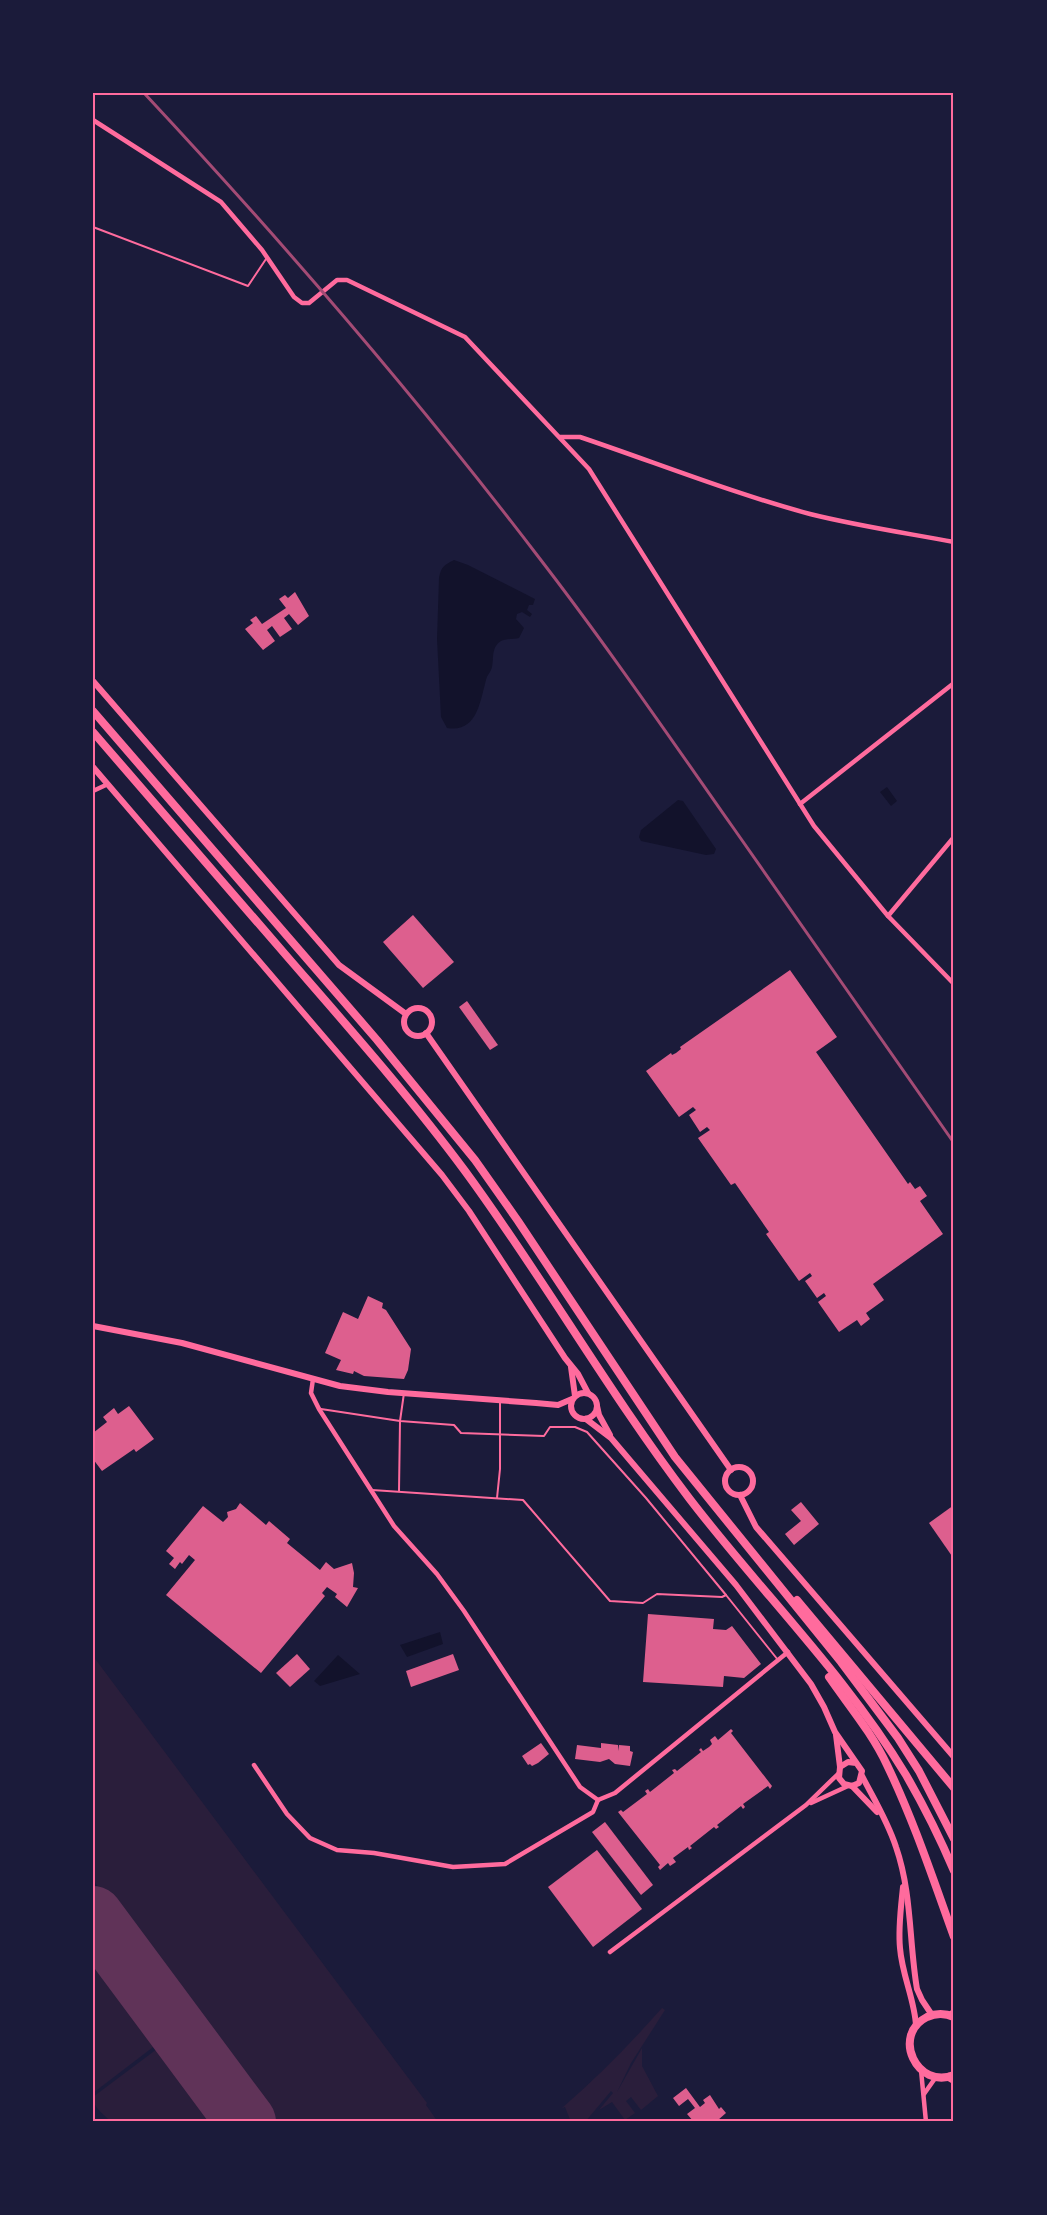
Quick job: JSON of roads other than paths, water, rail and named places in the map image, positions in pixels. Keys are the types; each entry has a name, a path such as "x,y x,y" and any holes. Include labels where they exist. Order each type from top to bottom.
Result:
{"main road":[{"path":"93,711 377,1040 468,1151 518,1221 675,1457 876,1706 919,1771 954,1839"},
{"path":"93,732 418,1111 508,1231 646,1441 691,1501 849,1694 906,1776 929,1817 954,1871"},
{"path":"675,1457 862,1676 954,1788"},
{"path":"802,1635 867,1730 887,1765 932,1872 954,1937"},
{"path":"952,2077 936,2077 921,2070 914,2063 909,2044 916,2026 923,2019 932,2015 953,2015"}],"street":[{"path":"93,120 221,201 267,257 294,297 302,303 309,303 333,282 341,279 356,283 465,337 590,469 813,826 888,916 954,984"},
{"path":"560,437 580,438 810,514 954,542"},
{"path":"93,681 339,965 406,1014"},
{"path":"800,804 954,683"},
{"path":"93,767 442,1175 469,1211 578,1374 588,1393 594,1397 599,1415 611,1438"},
{"path":"93,791 108,784"},
{"path":"888,916 954,837"},
{"path":"416,1008 428,1013 432,1024 426,1034 417,1036 409,1033 404,1024 406,1014 416,1008"},
{"path":"426,1034 731,1470"},
{"path":"93,1326 182,1343 340,1386 404,1394 558,1405 578,1418 586,1419 611,1438 729,1577 788,1652 811,1684 835,1732 862,1771 862,1776 886,1821 897,1848 909,1904 917,1989 932,2015"},
{"path":"571,1366 572,1412"},
{"path":"313,1379 311,1393 319,1409 394,1526 437,1574 464,1611 580,1787 598,1800"},
{"path":"558,1405 573,1397 588,1393"},
{"path":"586,1419 594,1414 597,1406"},
{"path":"740,1495 751,1489 752,1476 743,1468 731,1470 726,1477 726,1486 732,1492 740,1495 756,1527 954,1757"},
{"path":"254,1765 287,1814 310,1838 337,1850 374,1853 453,1867 505,1864 593,1812 598,1800 615,1793 788,1652"},
{"path":"835,1732 841,1781 862,1794 886,1821"},
{"path":"610,1952 806,1805 848,1762 856,1763"},
{"path":"806,1805 859,1782 862,1776"},
{"path":"904,1878 899,1947 916,2026"},
{"path":"921,2070 926,2122"},
{"path":"924,2094 936,2077"}],"lane":[{"path":"93,227 248,286 267,257"},
{"path":"399,1491 400,1421 404,1394"},
{"path":"497,1498 500,1469 501,1401"},
{"path":"319,1409 400,1421 454,1425 461,1432 544,1436 550,1427 575,1426 587,1432 726,1594 778,1660"},
{"path":"372,1490 523,1500 610,1601 643,1603 657,1594 722,1597 726,1594"}],"railway":[{"path":"144,93 346,319 537,555 636,689 954,1143"}]}
